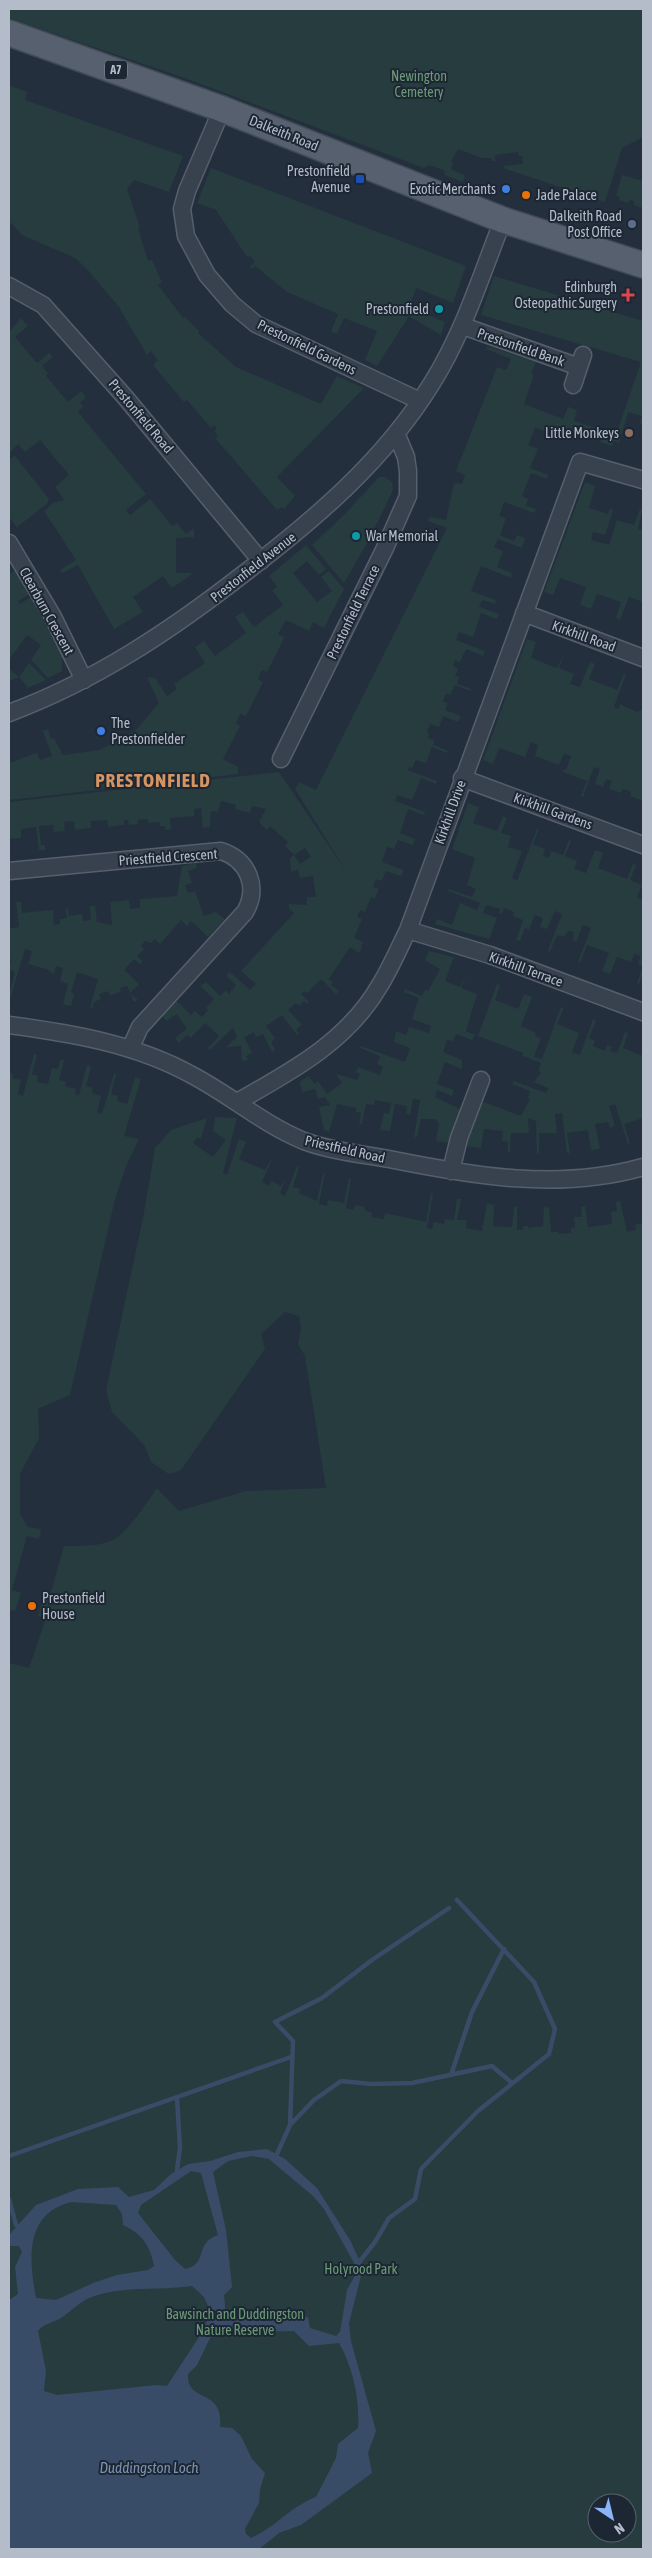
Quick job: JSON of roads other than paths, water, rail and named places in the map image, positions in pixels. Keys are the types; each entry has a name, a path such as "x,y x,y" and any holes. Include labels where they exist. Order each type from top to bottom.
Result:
{"main road":[{"name":"Dalkeith Road","path":"9,33 222,108 503,220 643,265"}],"street":[{"name":"Prestonfield Gardens","path":"222,108 187,191 182,209 186,236 207,275 232,304 256,324 420,401"},
{"name":"Prestonfield Avenue","path":"9,713 45,699 84,680 128,655 196,610 261,561 337,497 396,433 420,401 443,364 462,326 503,220"},
{"name":"Prestonfield Road","path":"9,286 43,305 221,510 261,561"},
{"name":"Prestonfield Bank","path":"462,326 581,361 573,385"},
{"name":"Prestonfield Terrace","path":"281,759 385,548 408,496 406,457 396,433"},
{"name":"Kirkhill Drive","path":"237,1102 309,1060 345,1030 380,985 408,930 462,778 580,462 643,480"},
{"name":"Clearburn Crescent","path":"9,543 52,615 84,680"},
{"name":"Kirkhill Road","path":"524,613 643,658"},
{"name":"Kirkhill Gardens","path":"462,778 643,845"},
{"name":"Priestfield Crescent","path":"9,871 221,851 234,857 243,865 252,887 251,899 244,912 140,1027 130,1049"},
{"name":"Kirkhill Terrace","path":"408,930 490,955 643,1012"},
{"name":"Priestfield Road","path":"9,1025 78,1036 130,1049 190,1074 290,1134 311,1143 451,1171 533,1180 563,1180 609,1175 643,1167"},
{"path":"451,1171 459,1138 481,1080"}],"water":[{"name":"Duddingston Loch","path":"267,2149 285,2159 317,2188 350,2240 363,2268 349,2323 351,2341 376,2431 368,2453 372,2473 301,2525 279,2533 259,2549 9,2549 9,2300 18,2294 15,2267 22,2252 19,2246 9,2246 9,2235 36,2205 78,2189 118,2187 129,2197 154,2190 171,2174 188,2164 210,2161 238,2152","holes":["252,2156 269,2159 313,2196 324,2209 358,2270 347,2290 340,2332 336,2336 310,2328 308,2317 295,2315 280,2319 267,2315 253,2319 226,2317 224,2295 232,2287 226,2230 213,2172 228,2161","191,2171 201,2173 218,2235 206,2243 197,2263 185,2269 175,2260 138,2213 141,2205","71,2202 116,2205 122,2214 123,2225 135,2232 144,2241 154,2266 148,2270 117,2275 93,2283 56,2300 36,2298 32,2269 33,2240 37,2228 45,2217 56,2208","192,2286 204,2297 211,2313 199,2337 167,2386 157,2385 57,2395 44,2391 46,2371 38,2331 40,2329 61,2318 89,2298 114,2291","219,2327 254,2332 294,2331 309,2346 339,2343 352,2373 357,2395 358,2428 338,2444 336,2458 316,2497 251,2538 246,2534 245,2529 259,2503 260,2489 265,2473 252,2459 241,2436 232,2428 220,2427 220,2414 216,2406 193,2389 189,2383 188,2374 197,2365 214,2330"]}],"waterway":[{"path":"360,2261 375,2242 389,2218 415,2199 421,2169 478,2111 549,2054 555,2029 534,1982 457,1900"},
{"path":"277,2154 290,2125 293,2041 275,2022 322,1998 372,1960 449,1908"},
{"path":"451,2075 472,2012 504,1949"},
{"path":"9,2156 291,2057"},
{"path":"291,2124 314,2100 341,2081 371,2084 412,2083 492,2066 512,2083"},
{"path":"177,2098 180,2148 177,2170"},
{"path":"9,2199 16,2225"}],"place":[{"name":"Prestonfield Avenue","path":"360,179"},
{"name":"Exotic Merchants","path":"506,189"},
{"name":"Jade Palace","path":"526,195"},
{"name":"Dalkeith Road Post Office","path":"632,224"},
{"name":"Edinburgh Osteopathic Surgery","path":"628,295"},
{"name":"Prestonfield","path":"439,309"},
{"name":"Little Monkeys","path":"629,433"},
{"name":"War Memorial","path":"356,536"},
{"name":"The Prestonfielder","path":"101,731"},
{"name":"Prestonfield House","path":"32,1606"}],"district":[{"name":"PRESTONFIELD","path":"153,780"}],"park label":[{"name":"Newington Cemetery","path":"419,84"},
{"name":"Holyrood Park","path":"361,2269"},
{"name":"Bawsinch and Duddingston Nature Reserve","path":"235,2322"}]}
